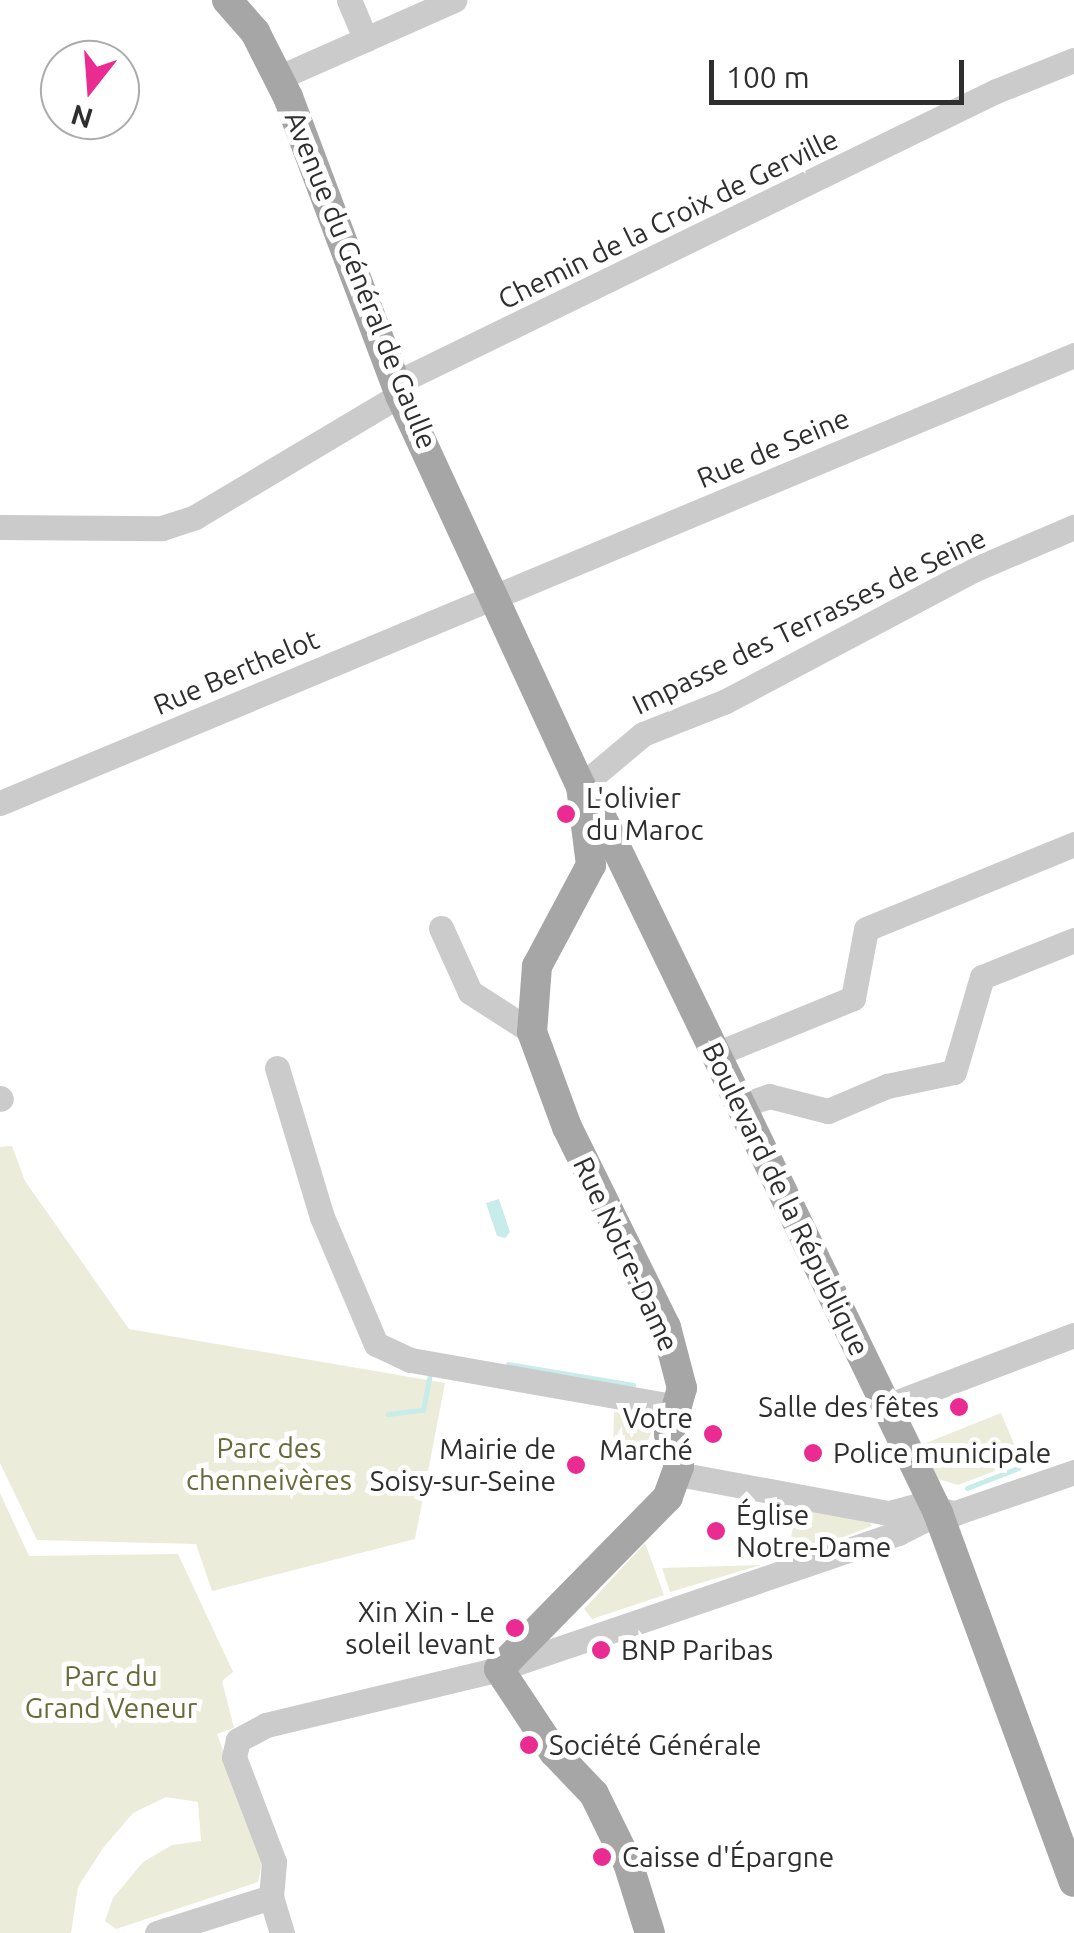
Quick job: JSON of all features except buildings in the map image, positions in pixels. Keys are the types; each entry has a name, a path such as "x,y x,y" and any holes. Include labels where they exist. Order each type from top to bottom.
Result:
{"main road":[{"name":"Avenue du Général de Gaulle","path":"227,0 255,32 278,78 398,388 581,786"},
{"path":"581,786 605,860"},
{"name":"Rue Notre-Dame","path":"605,860 536,966 532,1032 567,1127 666,1328 682,1388 669,1434 678,1474"},
{"name":"Boulevard de la République","path":"605,860 716,1054 938,1512 1074,1882"},
{"path":"650,1933 628,1863 594,1794 554,1752 499,1669 668,1498 678,1474"}],"street":[{"path":"348,0 366,40"},
{"path":"278,78 454,0"},
{"name":"Chemin de la Croix de Gerville","path":"0,526 162,528 195,517 398,388 996,91 1074,60"},
{"name":"Rue de Seine","path":"495,596 1074,355"},
{"name":"Impasse des Terrasses de Seine","path":"581,786 643,734 724,702 973,570 1074,527"},
{"name":"Rue Berthelot","path":"0,803 495,596"},
{"path":"716,1054 853,998 866,929 1074,844"},
{"path":"441,928 470,992 532,1032"},
{"path":"740,1106 769,1096 828,1111 888,1086 954,1072 982,977 1074,940"},
{"path":"277,1068 322,1217 376,1344 398,1358 678,1407"},
{"path":"887,1406 1074,1336"},
{"path":"282,1933 271,1897 274,1862 234,1757 238,1740 266,1725 499,1669 894,1523 967,1509 1074,1472"},
{"path":"678,1474 894,1523"},
{"path":"560,1606 568,1632 582,1636"},
{"path":"157,1933 271,1897"}],"green space":[{"name":"Parc des chenneivères","path":"12,1146 25,1181 129,1329 445,1383 415,1539 212,1591 196,1544 37,1540 0,1463 0,1147"},
{"path":"614,1412 646,1417 652,1430 642,1456 613,1449"},
{"path":"1001,1413 1021,1461 958,1485 938,1479 921,1445"},
{"name":"Parc du Grand Veneur","path":"0,1493 29,1556 178,1554 233,1672 222,1681 234,1728 217,1734 263,1859 258,1882 116,1929 105,1921 113,1898 143,1862 172,1845 201,1841 198,1802 166,1797 133,1813 103,1848 78,1887 71,1933 0,1933"},
{"path":"786,1503 872,1526 787,1559 793,1527"},
{"path":"645,1543 664,1595 592,1619 584,1609"},
{"path":"761,1565 670,1592 662,1568"}],"water":[{"path":"499,1199 510,1232 505,1238 497,1236 486,1203"}],"waterway":[{"path":"508,1364 633,1385"},
{"path":"388,1414 423,1410 429,1378"},
{"path":"967,1488 1018,1468"}],"place":[{"name":"L'olivier du Maroc","path":"566,814"},
{"name":"Salle des fêtes","path":"959,1407"},
{"name":"Votre Marché","path":"713,1434"},
{"name":"Police municipale","path":"813,1453"},
{"name":"Mairie de Soisy-sur-Seine","path":"576,1465"},
{"name":"Église Notre-Dame","path":"716,1531"},
{"name":"Xin Xin - Le soleil levant","path":"515,1628"},
{"name":"BNP Paribas","path":"601,1650"},
{"name":"Société Générale","path":"529,1745"},
{"name":"Caisse d'Épargne","path":"602,1857"}]}
